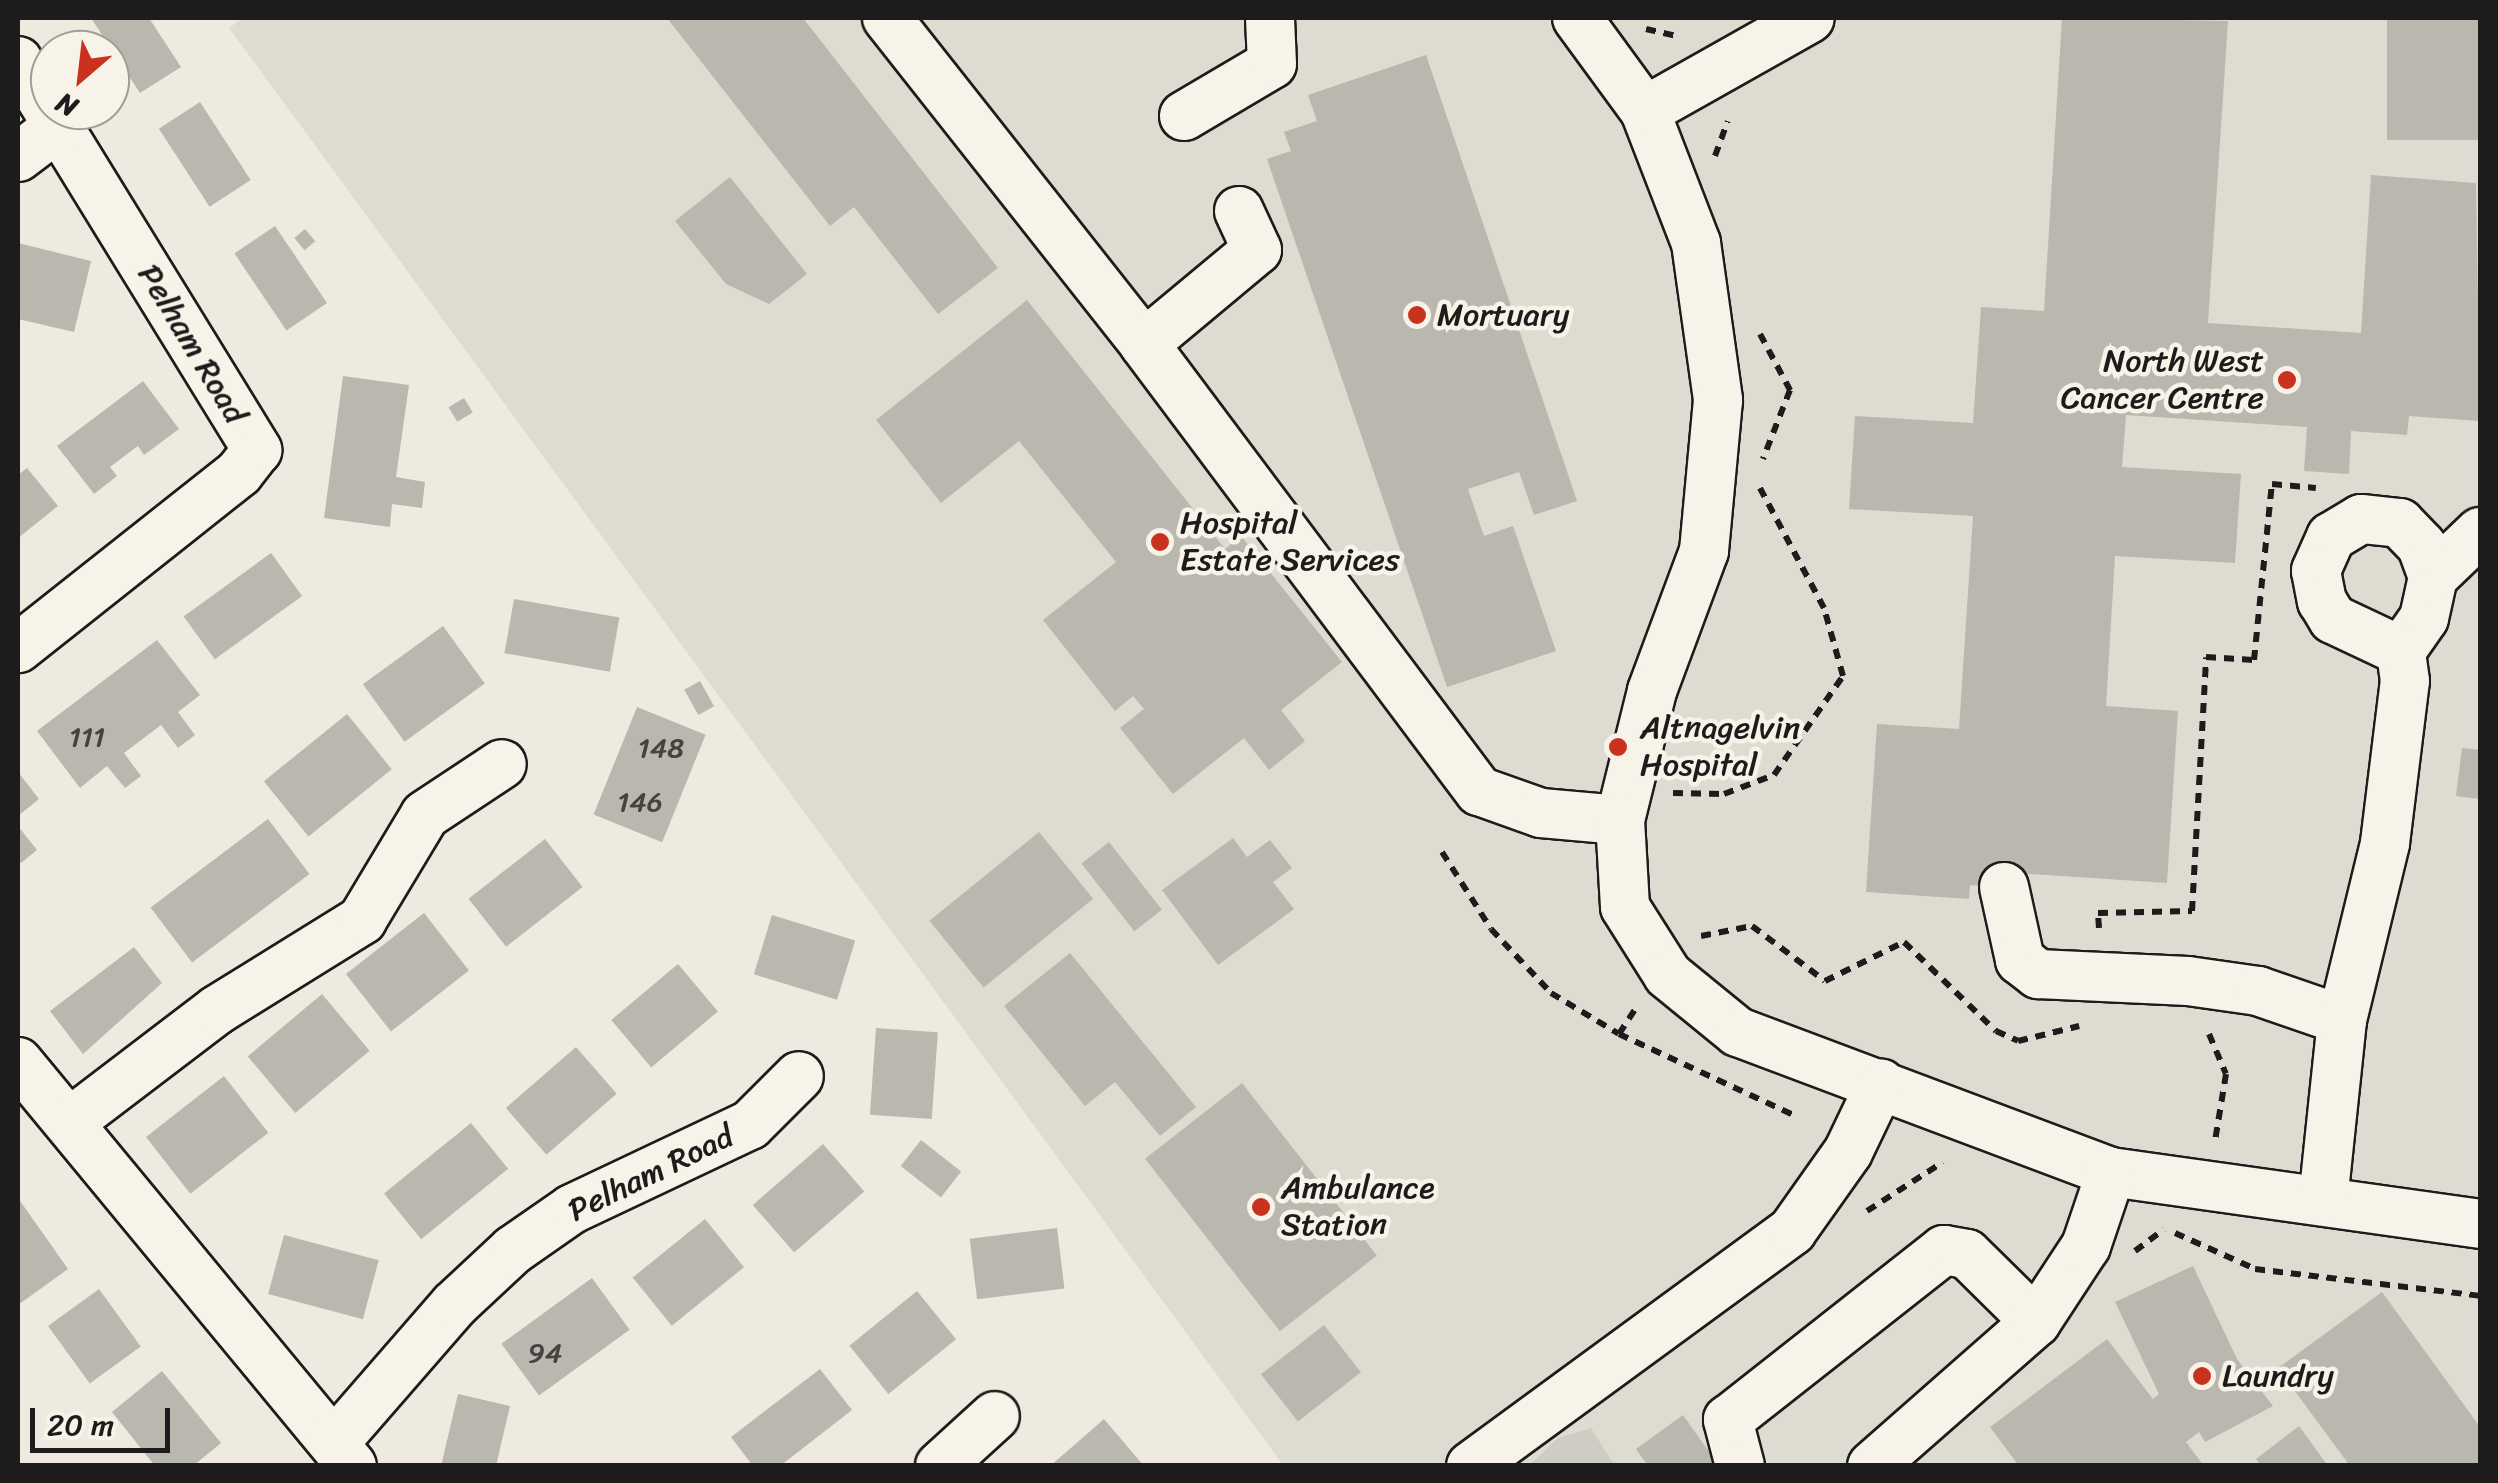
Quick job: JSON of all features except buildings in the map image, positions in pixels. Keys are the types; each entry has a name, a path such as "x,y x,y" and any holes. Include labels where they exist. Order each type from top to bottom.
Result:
{"street":[{"path":"886,18 1144,344 1479,792 1541,813 1620,820"},
{"path":"1184,116 1272,64 1270,18"},
{"path":"1577,18 1645,112 1696,242 1718,400 1704,550 1652,691 1620,820 1625,907 1672,980 1738,1032 1880,1082 2111,1172 2202,1188 2480,1224"},
{"path":"1645,112 1810,18"},
{"path":"18,156 54,130"},
{"name":"Pelham Road","path":"18,648 239,473 256,450 61,130"},
{"path":"1144,344 1256,250 1239,211"},
{"path":"2323,1201 2342,1020 2385,843 2405,681 2401,650 2424,618 2433,577 2422,546 2400,523 2361,519 2331,538 2316,570 2332,620 2401,650"},
{"path":"2433,577 2480,532"},
{"path":"70,1122 217,1010 362,920 425,815 502,764"},
{"path":"2004,887 2020,960 2038,974 2188,980 2258,991 2342,1020"},
{"name":"Pelham Road","path":"18,1062 343,1454 454,1305 513,1250 572,1209 750,1125 799,1076"},
{"path":"1471,1466 1792,1232 1848,1152 1880,1082"},
{"path":"1872,1466 2036,1322 2086,1246 2111,1172"},
{"path":"1740,1466 1728,1420 1944,1250 1968,1254 2036,1322"},
{"path":"940,1466 995,1416"}],"path":[{"path":"2116,932 2098,928 2098,913 2192,912 2206,658 2254,660 2272,484 2325,489 2327,472"},
{"path":"1442,852 1491,929 1550,992 1619,1034 1798,1117"},
{"path":"1697,937 1752,926 1826,981 1904,942 1972,1014 2018,1041 2090,1023"},
{"path":"2188,980 2188,1019 2214,1037 2226,1074 2190,1237"}],"shaded area":[{"name":"Altnagelvin Hospital","path":"243,18 2480,18 2480,1465 1283,1465 229,28"},
{"path":"1591,1428 1614,1465 1530,1465 1558,1438"}],"place":[{"name":"Mortuary","path":"1417,315"},
{"name":"North West Cancer Centre","path":"2287,380"},
{"name":"Hospital Estate Services","path":"1160,542"},
{"name":"Altnagelvin Hospital","path":"1618,747"},
{"name":"Ambulance Station","path":"1261,1207"},
{"name":"Laundry","path":"2202,1376"}]}
